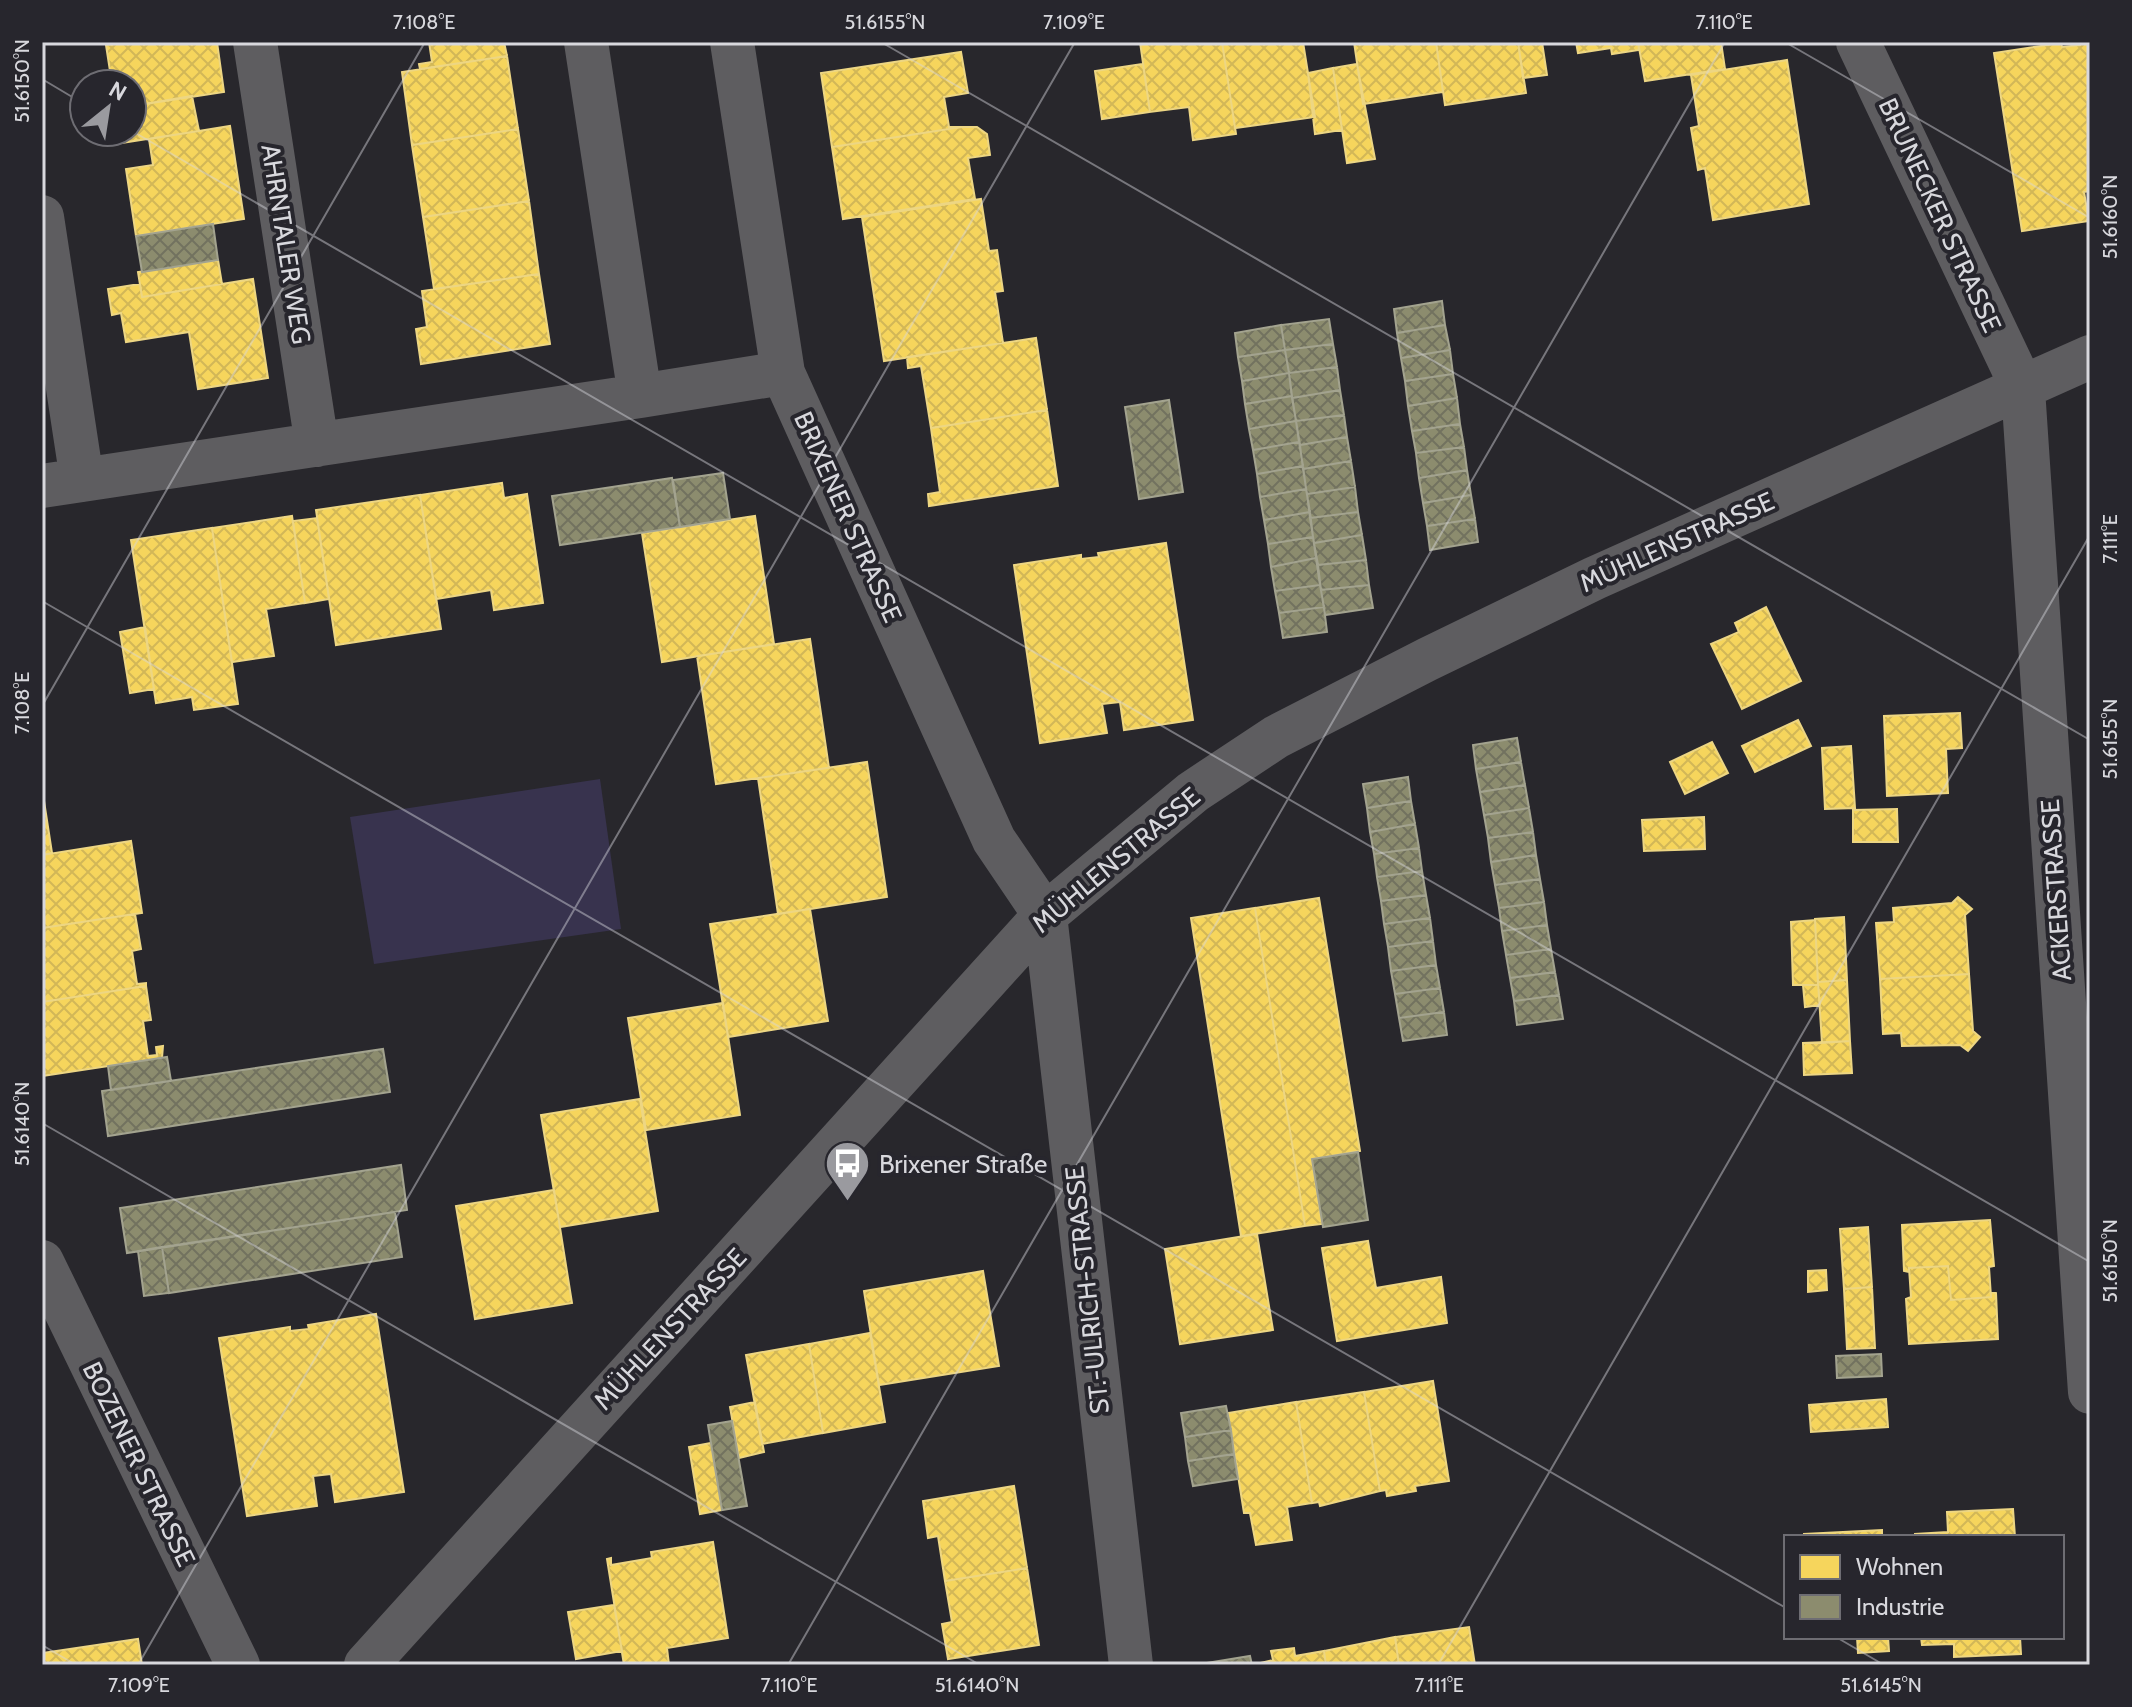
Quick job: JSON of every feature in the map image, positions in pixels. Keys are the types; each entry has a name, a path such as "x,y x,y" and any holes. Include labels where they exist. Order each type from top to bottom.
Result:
{"street":[{"name":"AHRNTALER WEG","path":"255,42 317,445"},
{"path":"586,42 640,396"},
{"name":"BRIXENER STRASSE","path":"732,42 783,373 994,840 1045,915"},
{"name":"BRUNECKER STRASSE","path":"1858,42 2023,389"},
{"path":"42,217 62,483 783,373"},
{"name":"MÜHLENSTRASSE","path":"366,1665 1045,915 1193,792 1276,737 1595,578 2090,357"},
{"name":"ACKERSTRASSE","path":"2023,389 2090,1392"},
{"name":"ST.-ULRICH-STRASSE","path":"1045,915 1131,1665"},
{"name":"BOZENER STRASSE","path":"42,1262 238,1665"}],"shaded area":[{"path":"600,779 621,929 374,964 350,817"}],"building: Wohnen":[{"path":"217,42 224,92 148,104 148,68 110,68 106,45"},
{"path":"429,42 504,42 507,56 420,69 419,64 432,62"},
{"path":"1140,42 1222,42 1236,134 1193,140 1189,107 1150,112"},
{"path":"1222,42 1303,42 1315,117 1235,128"},
{"path":"1354,42 1436,42 1443,92 1363,104"},
{"path":"1436,42 1518,42 1526,93 1445,105"},
{"path":"1518,42 1542,42 1547,75 1523,78"},
{"path":"1576,42 1638,42 1639,50 1612,54 1611,48 1578,53"},
{"path":"1638,42 1721,42 1725,69 1645,81"},
{"path":"2080,42 2090,42 2090,191 2084,192 2089,221 2022,231 1994,53 2061,43 2062,47 2080,45"},
{"path":"961,52 968,93 944,97 949,127 962,127 832,147 821,73"},
{"path":"507,56 518,129 412,145 402,72"},
{"path":"1787,60 1809,204 1713,220 1705,168 1698,170 1691,128 1699,126 1691,75"},
{"path":"1143,64 1150,112 1102,119 1095,71"},
{"path":"1357,64 1375,159 1347,163 1333,68"},
{"path":"1333,68 1342,130 1315,134 1308,73"},
{"path":"192,96 199,131 148,139 148,103"},
{"path":"230,126 244,219 136,236 126,169 153,165 149,139"},
{"path":"977,127 987,134 990,155 968,158 975,199 843,219 832,147"},
{"path":"518,129 529,201 423,217 412,145"},
{"path":"981,199 989,251 997,250 1003,291 995,292 1003,343 884,361 862,217"},
{"path":"529,201 539,274 434,289 423,217"},
{"path":"218,260 222,284 142,297 138,272"},
{"path":"539,274 550,344 421,364 416,329 427,327 422,291"},
{"path":"253,279 268,378 198,389 189,332 126,342 121,313 112,315 108,289 140,284 142,297"},
{"path":"1036,338 1047,410 931,428 921,366 908,368 907,357"},
{"path":"1047,410 1058,486 929,506 928,494 940,492 931,428"},
{"path":"502,483 504,498 527,494 543,603 494,610 491,590 436,599 420,495"},
{"path":"420,495 441,629 336,645 316,510"},
{"path":"292,516 305,603 266,609 274,656 232,662 212,528"},
{"path":"755,516 774,644 662,662 642,533"},
{"path":"317,518 329,599 305,603 293,521"},
{"path":"212,528 238,704 194,710 192,697 156,703 131,540"},
{"path":"1166,543 1193,720 1124,730 1120,702 1102,704 1107,733 1040,743 1014,565 1081,555 1081,559 1099,557 1098,553"},
{"path":"1766,607 1801,681 1742,709 1711,644 1739,632 1735,623"},
{"path":"145,627 154,689 130,693 120,632"},
{"path":"810,639 829,768 716,784 697,656"},
{"path":"1960,713 1962,748 1946,749 1948,793 1887,796 1884,716"},
{"path":"1798,720 1811,746 1755,772 1742,746"},
{"path":"1712,742 1728,773 1685,794 1670,762"},
{"path":"1851,746 1855,808 1825,809 1822,748"},
{"path":"867,762 887,897 778,914 758,778"},
{"path":"42,788 52,853 42,855"},
{"path":"1897,809 1898,842 1853,842 1853,810"},
{"path":"1704,817 1705,849 1644,851 1642,820"},
{"path":"131,841 142,913 42,928 42,855"},
{"path":"1958,897 1972,909 1965,915 1969,974 1880,979 1876,923 1894,922 1893,908 1952,903"},
{"path":"1319,898 1360,1151 1312,1159 1322,1224 1305,1226 1255,908"},
{"path":"1255,908 1305,1226 1241,1236 1191,918"},
{"path":"810,909 828,1021 728,1037 710,924"},
{"path":"135,914 141,949 132,951 137,984 146,983 146,986 42,1002 42,928"},
{"path":"1844,917 1847,980 1818,982 1815,919"},
{"path":"1815,920 1818,985 1793,985 1791,922"},
{"path":"1969,974 1973,1031 1980,1037 1968,1051 1960,1045 1902,1046 1901,1033 1883,1034 1880,979"},
{"path":"1847,980 1850,1041 1822,1043 1818,982"},
{"path":"1803,985 1818,985 1820,1005 1805,1007"},
{"path":"146,986 151,1020 143,1021 148,1056 157,1055 156,1047 163,1046 162,1058 42,1076 42,1002"},
{"path":"723,1003 740,1115 646,1130 628,1018"},
{"path":"1850,1041 1852,1073 1804,1075 1803,1043"},
{"path":"640,1099 658,1211 560,1227 541,1115"},
{"path":"554,1190 572,1303 475,1319 456,1206"},
{"path":"1990,1220 1994,1266 1989,1267 1991,1297 1951,1300 1948,1266 1909,1268 1909,1272 1904,1271 1902,1225"},
{"path":"1868,1227 1872,1287 1844,1289 1840,1229"},
{"path":"1257,1234 1273,1330 1180,1344 1165,1249"},
{"path":"1368,1241 1376,1288 1441,1277 1447,1323 1337,1341 1322,1248"},
{"path":"1948,1266 1951,1300 1991,1297 1991,1292 1996,1293 1998,1339 1909,1344 1906,1299 1911,1297 1909,1268"},
{"path":"1826,1270 1827,1290 1808,1292 1808,1271"},
{"path":"983,1271 999,1366 879,1385 864,1291"},
{"path":"1872,1287 1875,1348 1847,1349 1844,1289"},
{"path":"376,1314 404,1492 335,1502 331,1474 313,1476 317,1506 247,1516 219,1338 290,1327 290,1331 309,1329 308,1325"},
{"path":"870,1333 885,1422 823,1433 809,1344"},
{"path":"809,1344 823,1433 762,1444 746,1355"},
{"path":"1433,1381 1449,1481 1415,1486 1416,1491 1387,1496 1386,1490 1380,1491 1364,1392"},
{"path":"1364,1392 1380,1491 1320,1506 1319,1502 1312,1503 1296,1402"},
{"path":"1886,1399 1888,1427 1811,1432 1809,1405"},
{"path":"755,1402 764,1452 739,1458 730,1407"},
{"path":"1296,1402 1312,1503 1287,1507 1292,1540 1256,1545 1250,1513 1244,1513 1228,1413"},
{"path":"711,1443 722,1510 700,1514 689,1447"},
{"path":"1014,1486 1027,1568 945,1581 938,1536 928,1538 923,1501"},
{"path":"2013,1509 2015,1535 1915,1535 1948,1532 1947,1512"},
{"path":"1882,1530 1882,1535 1804,1534"},
{"path":"713,1542 728,1638 667,1648 669,1665 624,1665 607,1559 611,1558 611,1565 652,1558 651,1552"},
{"path":"1027,1568 1039,1645 948,1659 942,1624 952,1622 945,1581"},
{"path":"614,1605 622,1651 576,1659 568,1612"},
{"path":"1469,1627 1475,1665 1399,1665 1395,1637"},
{"path":"1395,1637 1399,1665 1326,1665 1324,1651"},
{"path":"138,1639 142,1665 43,1665 42,1653"},
{"path":"1857,1639 1888,1639 1889,1651 1858,1653"},
{"path":"1921,1639 2020,1639 2021,1654 1954,1657 1954,1644 1922,1645"},
{"path":"1294,1648 1295,1656 1324,1651 1326,1665 1252,1665 1273,1660 1271,1651"}],"building: Industrie":[{"path":"213,224 218,260 142,272 136,236"},
{"path":"1442,301 1445,325 1397,333 1394,309"},
{"path":"1329,319 1333,344 1285,350 1281,325"},
{"path":"1281,325 1285,350 1238,357 1235,333"},
{"path":"1445,325 1450,350 1401,358 1397,333"},
{"path":"1333,344 1337,367 1289,373 1285,350"},
{"path":"1285,350 1289,373 1242,381 1238,357"},
{"path":"1450,350 1453,374 1405,381 1401,358"},
{"path":"1337,367 1340,390 1292,398 1289,373"},
{"path":"1289,373 1292,396 1245,404 1242,381"},
{"path":"1453,374 1457,398 1408,406 1405,381"},
{"path":"1340,390 1344,415 1296,421 1292,398"},
{"path":"1292,396 1296,421 1249,429 1245,404"},
{"path":"1457,398 1460,424 1412,431 1408,406"},
{"path":"1169,400 1183,492 1139,499 1125,407"},
{"path":"1344,415 1347,437 1300,445 1296,421"},
{"path":"1296,421 1299,442 1253,450 1249,429"},
{"path":"1460,424 1464,447 1416,453 1412,431"},
{"path":"1347,437 1351,461 1303,469 1300,445"},
{"path":"1299,442 1303,466 1257,474 1253,450"},
{"path":"1464,447 1467,470 1419,478 1416,453"},
{"path":"1351,461 1355,487 1307,494 1303,469"},
{"path":"1303,466 1306,489 1260,497 1257,474"},
{"path":"1467,470 1471,495 1423,503 1419,478"},
{"path":"723,473 730,519 680,527 673,480"},
{"path":"672,478 680,527 560,545 552,496"},
{"path":"1355,487 1358,512 1310,518 1307,494"},
{"path":"1306,489 1310,512 1264,520 1260,497"},
{"path":"1471,495 1475,519 1427,526 1423,503"},
{"path":"1310,512 1313,537 1268,544 1264,520"},
{"path":"1358,512 1362,535 1314,543 1310,518"},
{"path":"1475,519 1478,542 1430,550 1427,526"},
{"path":"1362,535 1366,560 1318,565 1314,543"},
{"path":"1313,537 1316,558 1271,567 1268,544"},
{"path":"1316,558 1320,585 1275,591 1271,567"},
{"path":"1366,560 1369,585 1321,590 1318,565"},
{"path":"1320,585 1324,607 1279,613 1275,591"},
{"path":"1369,585 1373,608 1325,615 1321,590"},
{"path":"1324,607 1327,632 1283,638 1279,613"},
{"path":"1517,738 1521,762 1476,769 1473,745"},
{"path":"1521,762 1525,785 1480,792 1476,769"},
{"path":"1408,777 1411,801 1367,808 1363,784"},
{"path":"1525,785 1529,808 1484,815 1480,792"},
{"path":"1411,801 1415,824 1370,832 1367,808"},
{"path":"1529,808 1533,832 1488,838 1484,815"},
{"path":"1415,824 1419,848 1374,854 1370,832"},
{"path":"1533,832 1536,855 1491,862 1488,838"},
{"path":"1419,848 1422,871 1377,877 1374,854"},
{"path":"1536,855 1540,879 1495,885 1491,862"},
{"path":"1422,871 1426,895 1381,901 1377,877"},
{"path":"1540,879 1544,902 1499,908 1495,885"},
{"path":"1426,895 1430,918 1384,924 1381,901"},
{"path":"1544,902 1547,925 1502,931 1499,908"},
{"path":"1430,918 1433,941 1388,947 1384,924"},
{"path":"1547,925 1551,949 1506,955 1502,931"},
{"path":"1433,941 1436,965 1391,971 1388,947"},
{"path":"1551,949 1555,972 1510,978 1506,955"},
{"path":"1436,965 1440,988 1395,994 1391,971"},
{"path":"1555,972 1559,995 1514,1001 1510,978"},
{"path":"1440,988 1444,1012 1399,1018 1395,994"},
{"path":"1559,995 1563,1019 1517,1025 1514,1001"},
{"path":"1444,1012 1447,1035 1403,1041 1399,1018"},
{"path":"383,1049 390,1092 108,1136 102,1091"},
{"path":"167,1057 171,1081 111,1090 108,1066"},
{"path":"1358,1152 1368,1220 1323,1227 1312,1159"},
{"path":"401,1165 407,1210 127,1253 120,1208"},
{"path":"395,1212 402,1257 169,1293 162,1247"},
{"path":"162,1247 169,1293 144,1296 138,1251"},
{"path":"1881,1354 1882,1376 1837,1378 1836,1356"},
{"path":"1226,1406 1231,1430 1185,1437 1181,1413"},
{"path":"732,1421 747,1506 722,1510 708,1425"},
{"path":"1231,1430 1234,1454 1188,1461 1185,1437"},
{"path":"1234,1454 1238,1479 1193,1486 1188,1461"},
{"path":"1250,1656 1252,1665 1206,1665 1206,1663"}],"place":[{"name":"Brixener Straße","path":"848,1203"}]}
